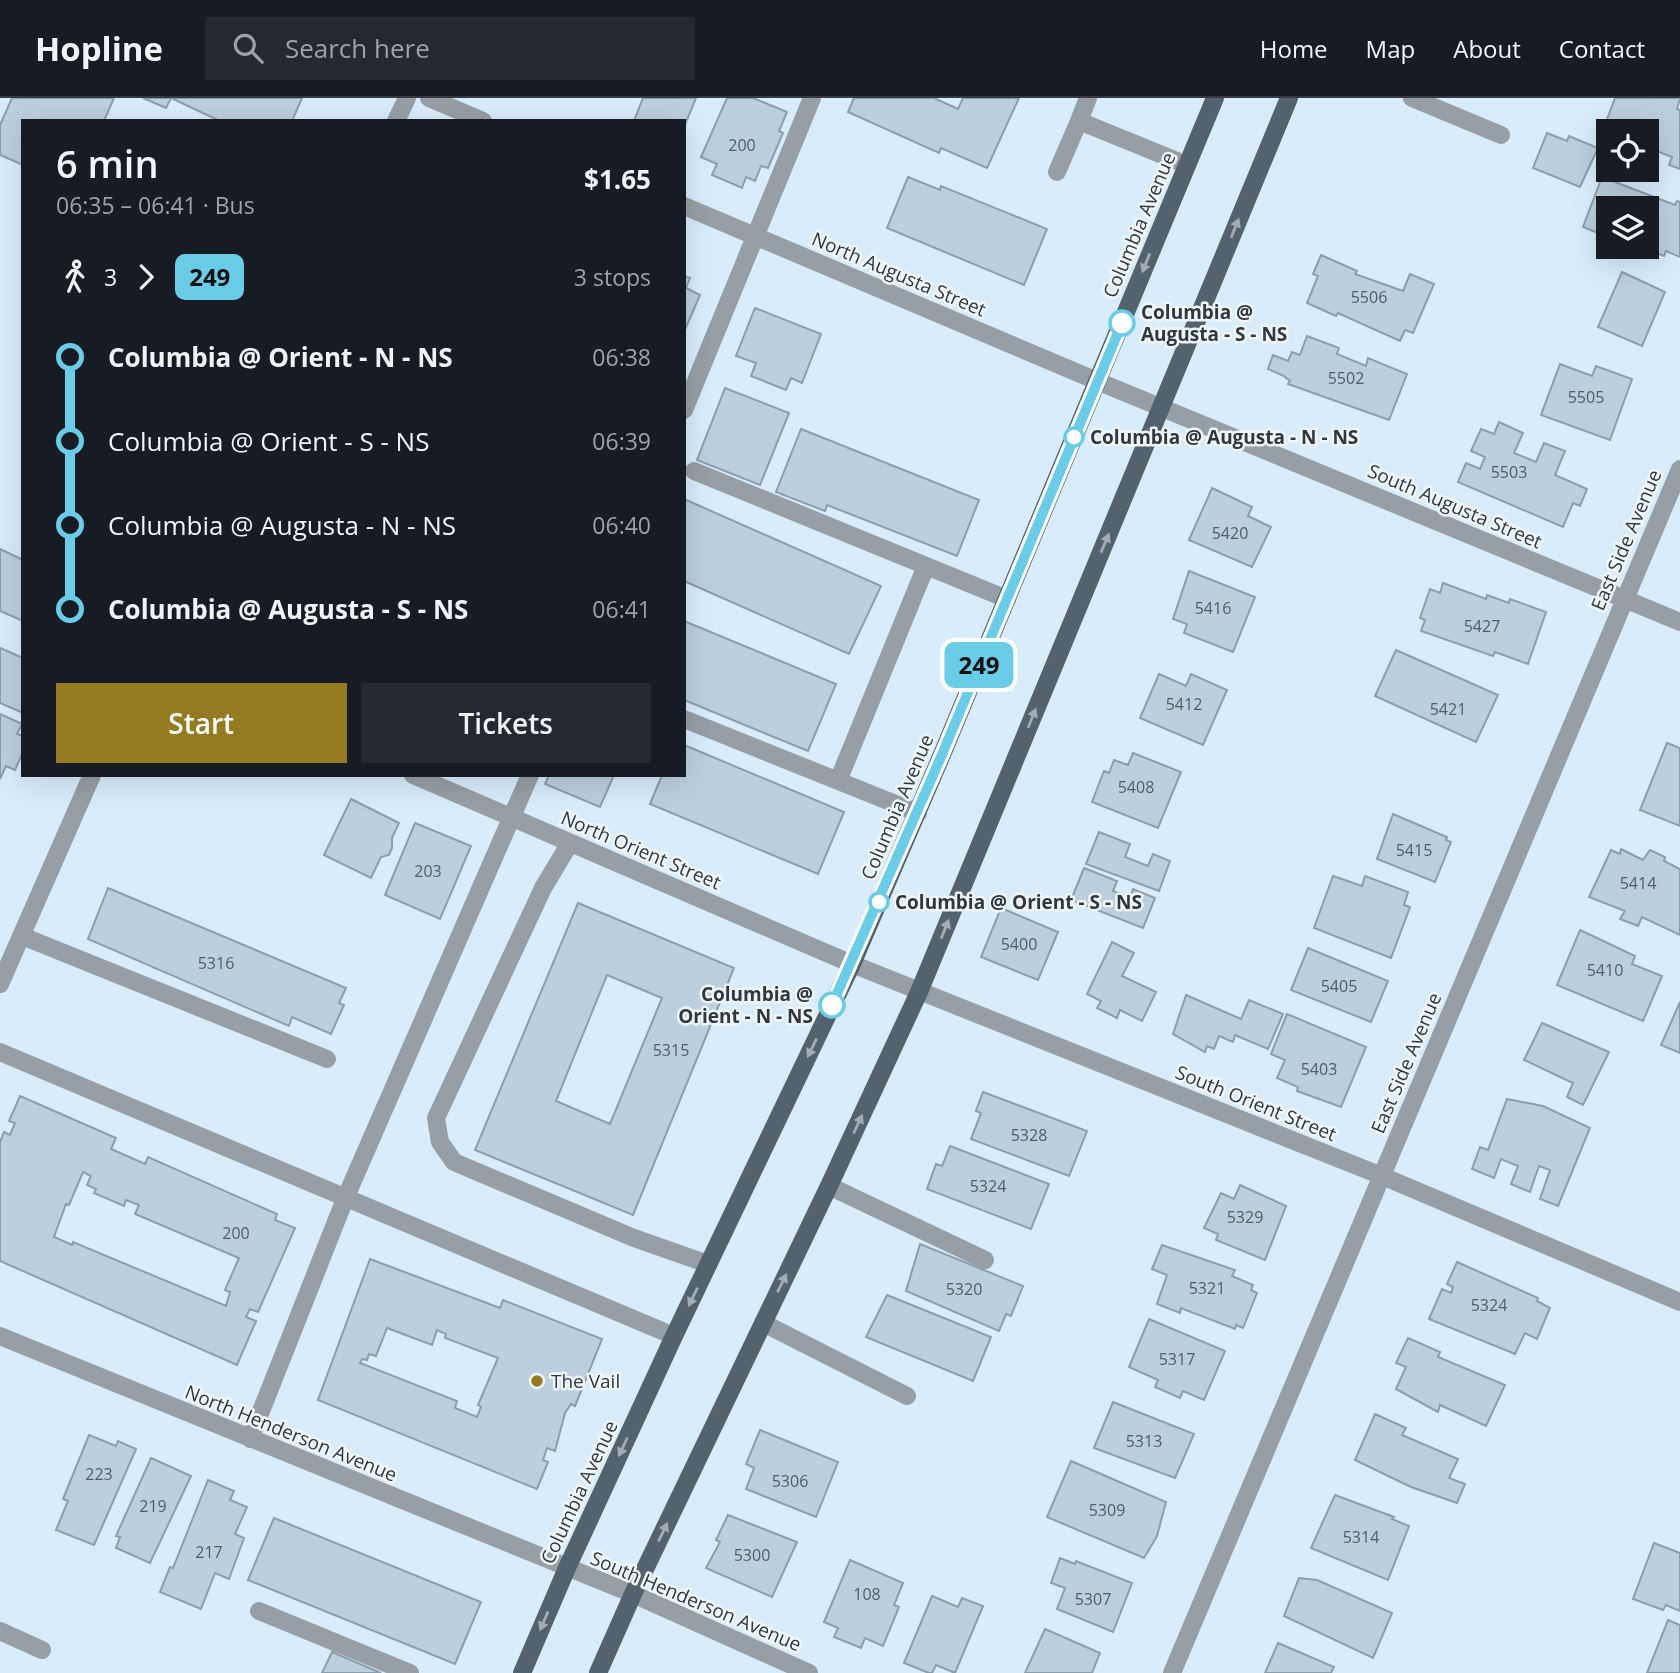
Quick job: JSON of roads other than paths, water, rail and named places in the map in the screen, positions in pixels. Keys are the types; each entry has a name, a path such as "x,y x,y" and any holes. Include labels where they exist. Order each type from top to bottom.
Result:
{"main road":[{"name":"Columbia Avenue","path":"522,1673 567,1568 674,1336 852,964 918,813 1215,98"},
{"path":"598,1673 919,992 1289,98"}],"street":[{"path":"397,119 407,98"},
{"path":"429,98 478,119"},
{"path":"686,405 812,98"},
{"path":"1057,172 1088,98"},
{"path":"1412,98 1502,135"},
{"path":"1079,121 1187,165"},
{"name":"North Augusta Street","path":"686,207 1097,381"},
{"name":"South Augusta Street","path":"1097,381 1680,622"},
{"name":"East Side Avenue","path":"1172,1673 1680,469"},
{"path":"694,471 1007,599"},
{"path":"838,781 926,566"},
{"path":"686,720 918,813"},
{"path":"0,984 91,777"},
{"name":"North Orient Street","path":"418,777 852,964"},
{"path":"250,1438 345,1199 529,777"},
{"path":"570,843 543,888 436,1118 440,1142 454,1162 634,1238 708,1264"},
{"path":"22,936 327,1059"},
{"name":"South Orient Street","path":"852,964 1382,1176 1680,1302"},
{"path":"0,1052 674,1336"},
{"path":"829,1186 985,1260"},
{"path":"763,1324 907,1396"},
{"name":"North Henderson Avenue","path":"0,1336 567,1568"},
{"name":"South Henderson Avenue","path":"567,1568 633,1594 809,1673"},
{"path":"259,1611 410,1673"},
{"path":"0,1631 42,1650"}],"place":[{"name":"Columbia @ Augusta - S - NS","path":"1122,323"},
{"name":"Columbia @ Augusta - N - NS","path":"1074,437"},
{"name":"Columbia @ Orient - S - NS","path":"879,902"},
{"name":"Columbia @ Orient - N - NS","path":"832,1005"},
{"name":"The Vail","path":"537,1381"}]}
